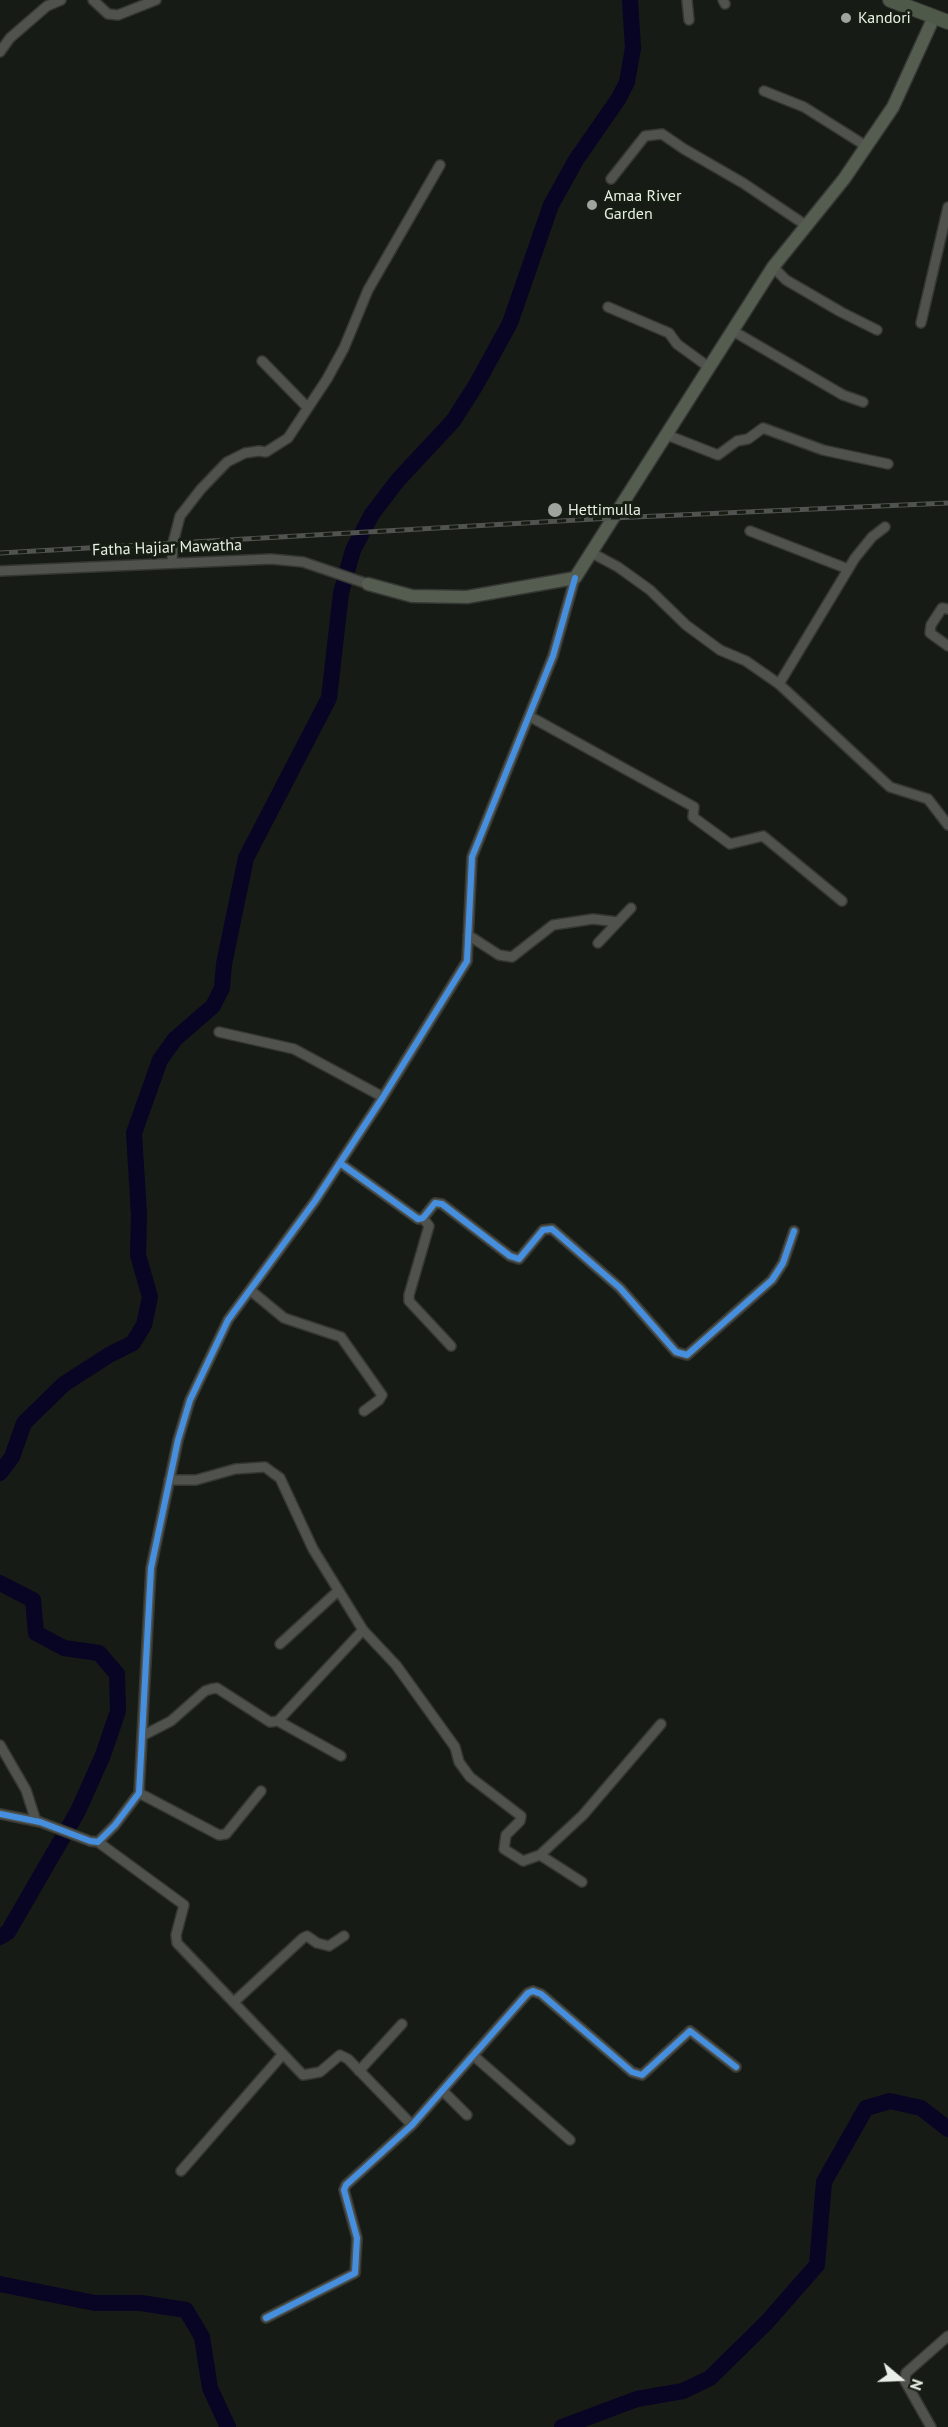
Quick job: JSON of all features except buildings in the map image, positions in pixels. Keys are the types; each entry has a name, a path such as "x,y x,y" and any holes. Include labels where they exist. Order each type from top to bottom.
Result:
{"highway":[{"path":"890,0 948,22"}],"main road":[{"path":"368,584 412,596 467,597 575,578 773,267 807,226 893,107 934,17"}],"street":[{"path":"0,52 10,38 47,6 61,0"},
{"path":"93,0 108,14 118,15 156,0"},
{"path":"687,0 689,20"},
{"path":"764,91 804,106 866,146"},
{"path":"611,179 645,136 662,134 684,150 743,183 807,226"},
{"path":"172,562 173,543 180,516 201,489 227,462 245,453 266,452 288,438 327,379 344,348 368,290 440,165"},
{"path":"921,323 948,207"},
{"path":"773,267 786,280 877,330"},
{"path":"608,307 669,333 677,344 710,368"},
{"path":"733,332 843,395 862,402"},
{"path":"262,361 307,407"},
{"path":"667,435 718,455 737,441 748,439 763,428 823,450 888,464"},
{"path":"779,684 848,569 872,537 885,527"},
{"path":"750,531 848,569"},
{"path":"591,552 618,567 650,590 686,625 720,650 746,661 779,684 890,787 928,799 948,825"},
{"name":"Fatha Hajiar Mawatha","path":"0,571 271,559 303,562 368,584"},
{"path":"94,1841 115,1825 139,1792 151,1568 178,1440 190,1400 228,1320 315,1201 383,1097 467,961 472,857 553,656 575,578"},
{"path":"948,609 942,608 931,625 930,633 948,646"},
{"path":"529,716 694,807 693,817 730,844 763,836 842,900"},
{"path":"598,943 631,908"},
{"path":"468,934 499,955 512,957 553,926 593,919 618,922"},
{"path":"219,1032 294,1049 383,1097"},
{"path":"340,1163 418,1219 423,1218 435,1203 442,1204 510,1256 519,1259 543,1230 552,1229 620,1288 676,1352 687,1355 772,1280 783,1263 794,1231"},
{"path":"423,1218 429,1226 409,1301 451,1346"},
{"path":"250,1290 284,1318 341,1337 382,1395 380,1400 364,1411"},
{"path":"169,1480 196,1480 235,1469 265,1467 280,1478 313,1549 363,1630 396,1665 455,1747 459,1762 470,1777 520,1816 520,1821 506,1835 504,1849 523,1861 540,1855 583,1815 661,1724"},
{"path":"280,1644 338,1591"},
{"path":"278,1721 363,1630"},
{"path":"142,1736 171,1721 205,1691 217,1688 270,1722 278,1721 341,1756"},
{"path":"0,1745 26,1790 38,1822"},
{"path":"139,1792 219,1835 226,1834 261,1791"},
{"path":"0,1814 38,1822 94,1841 184,1905 176,1935 177,1943 303,2075 320,2072 340,2055 412,2125"},
{"path":"540,1855 582,1882"},
{"path":"234,2002 303,1938 307,1936 317,1943 329,1946 344,1936"},
{"path":"266,2318 355,2274 357,2238 344,2190 346,2185 412,2125 533,1990 541,1994 632,2072 642,2075 690,2031 736,2067"},
{"path":"359,2071 402,2024"},
{"path":"181,2171 283,2054"},
{"path":"474,2056 570,2140"},
{"path":"443,2091 467,2115"},
{"path":"931,2427 905,2381 906,2373 948,2336"}],"waterway":[{"path":"0,1473 12,1457 24,1423 64,1384 109,1355 133,1343 144,1325 150,1297 138,1255 139,1215 134,1133 160,1060 175,1039 213,1006 222,988 224,964 246,858 329,698 341,593 353,550 372,514 398,480 453,421 476,385 510,323 551,205 576,160 619,98 627,82 633,48 630,0"},
{"path":"0,1583 33,1600 36,1633 64,1648 99,1653 117,1674 118,1711 103,1755 78,1811 8,1932 0,1937"},
{"path":"562,2427 637,2399 683,2391 710,2378 767,2322 817,2265 824,2182 866,2108 890,2101 921,2108 948,2129"},
{"path":"0,2284 95,2303 141,2303 186,2310 202,2337 210,2388 228,2427"}],"railway":[{"path":"0,553 612,518 948,503"}],"cycle path":[{"path":"0,1814 40,1822 98,1842 115,1825 139,1793 151,1568 178,1440 190,1400 228,1320 315,1201 383,1097 467,961 472,857 553,656 575,578"},
{"path":"340,1163 418,1219 423,1218 435,1203 442,1204 510,1256 519,1259 543,1230 552,1229 620,1288 676,1352 687,1355 772,1280 783,1263 794,1231"},
{"path":"266,2318 355,2273 357,2238 344,2190 346,2185 412,2125 528,1993 533,1991 541,1994 632,2072 642,2075 690,2031 736,2067"}],"place":[{"name":"Kandori","path":"846,18"},
{"name":"Amaa River Garden","path":"592,205"},
{"name":"Hettimulla","path":"555,510"}]}
